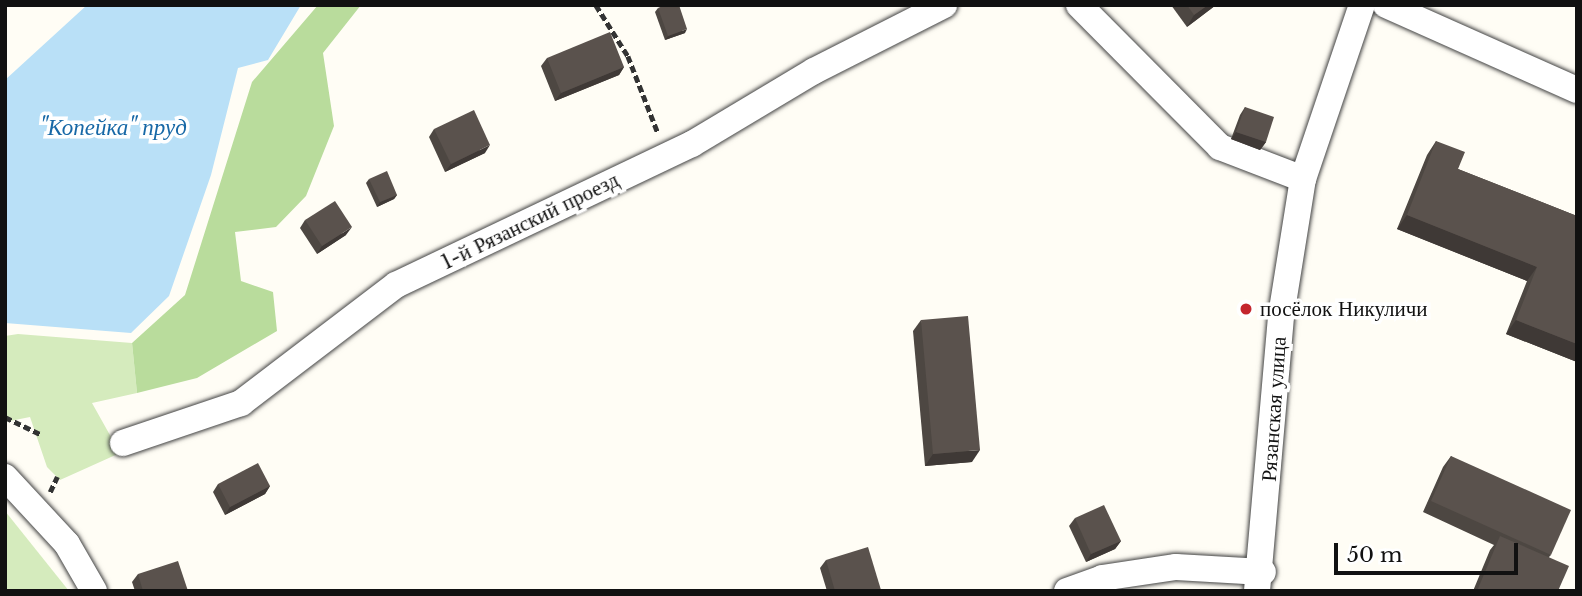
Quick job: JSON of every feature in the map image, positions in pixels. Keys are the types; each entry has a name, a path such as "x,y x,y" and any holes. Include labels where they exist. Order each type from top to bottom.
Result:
{"street":[{"name":"1-й Рязанский проезд","path":"123,443 241,403 396,285 667,156 944,5"},
{"path":"1079,5 1220,147 1303,179"},
{"name":"Рязанская улица","path":"1067,591 1102,578 1176,567 1260,581 1281,316 1303,179 1362,5"},
{"path":"1385,5 1577,90"},
{"path":"5,477 67,544 94,591"}],"path":[{"path":"596,5 628,55 667,156"},
{"path":"5,417 40,433"}],"green space":[{"path":"318,5 361,5 323,53 334,126 306,196 276,227 235,232 241,281 273,292 277,331 197,378 137,393 132,343 185,295 252,82"},
{"path":"18,334 132,343 137,393 92,403 120,453 60,480 47,467 30,417 5,422 5,336"},
{"path":"5,511 69,591 5,591"}],"water":[{"name":"\"Копейка\" пруд","path":"87,5 301,5 268,60 238,68 211,175 169,296 131,333 5,323 5,80"}],"building":[{"path":"679,5 687,29 668,36 658,8"},
{"path":"1187,5 1208,5 1194,15"},
{"path":"610,32 624,67 561,93 547,58"},
{"path":"1245,107 1274,117 1266,142 1236,132"},
{"path":"474,110 490,145 451,164 434,129"},
{"path":"1436,141 1465,152 1458,169 1577,216 1577,344 1516,320 1537,267 1407,215"},
{"path":"387,171 397,195 380,202 369,179"},
{"path":"335,201 352,227 322,246 305,220"},
{"path":"968,316 980,450 933,454 921,320"},
{"path":"1451,456 1571,510 1551,555 1431,501"},
{"path":"258,463 270,486 230,507 218,484"},
{"path":"1104,505 1121,541 1091,554 1075,518"},
{"path":"1500,536 1569,566 1558,591 1477,591"},
{"path":"868,547 881,590 835,591 826,560"},
{"path":"178,561 188,591 143,591 138,574"}],"place":[{"name":"посёлок Никуличи","path":"1246,309"}]}
